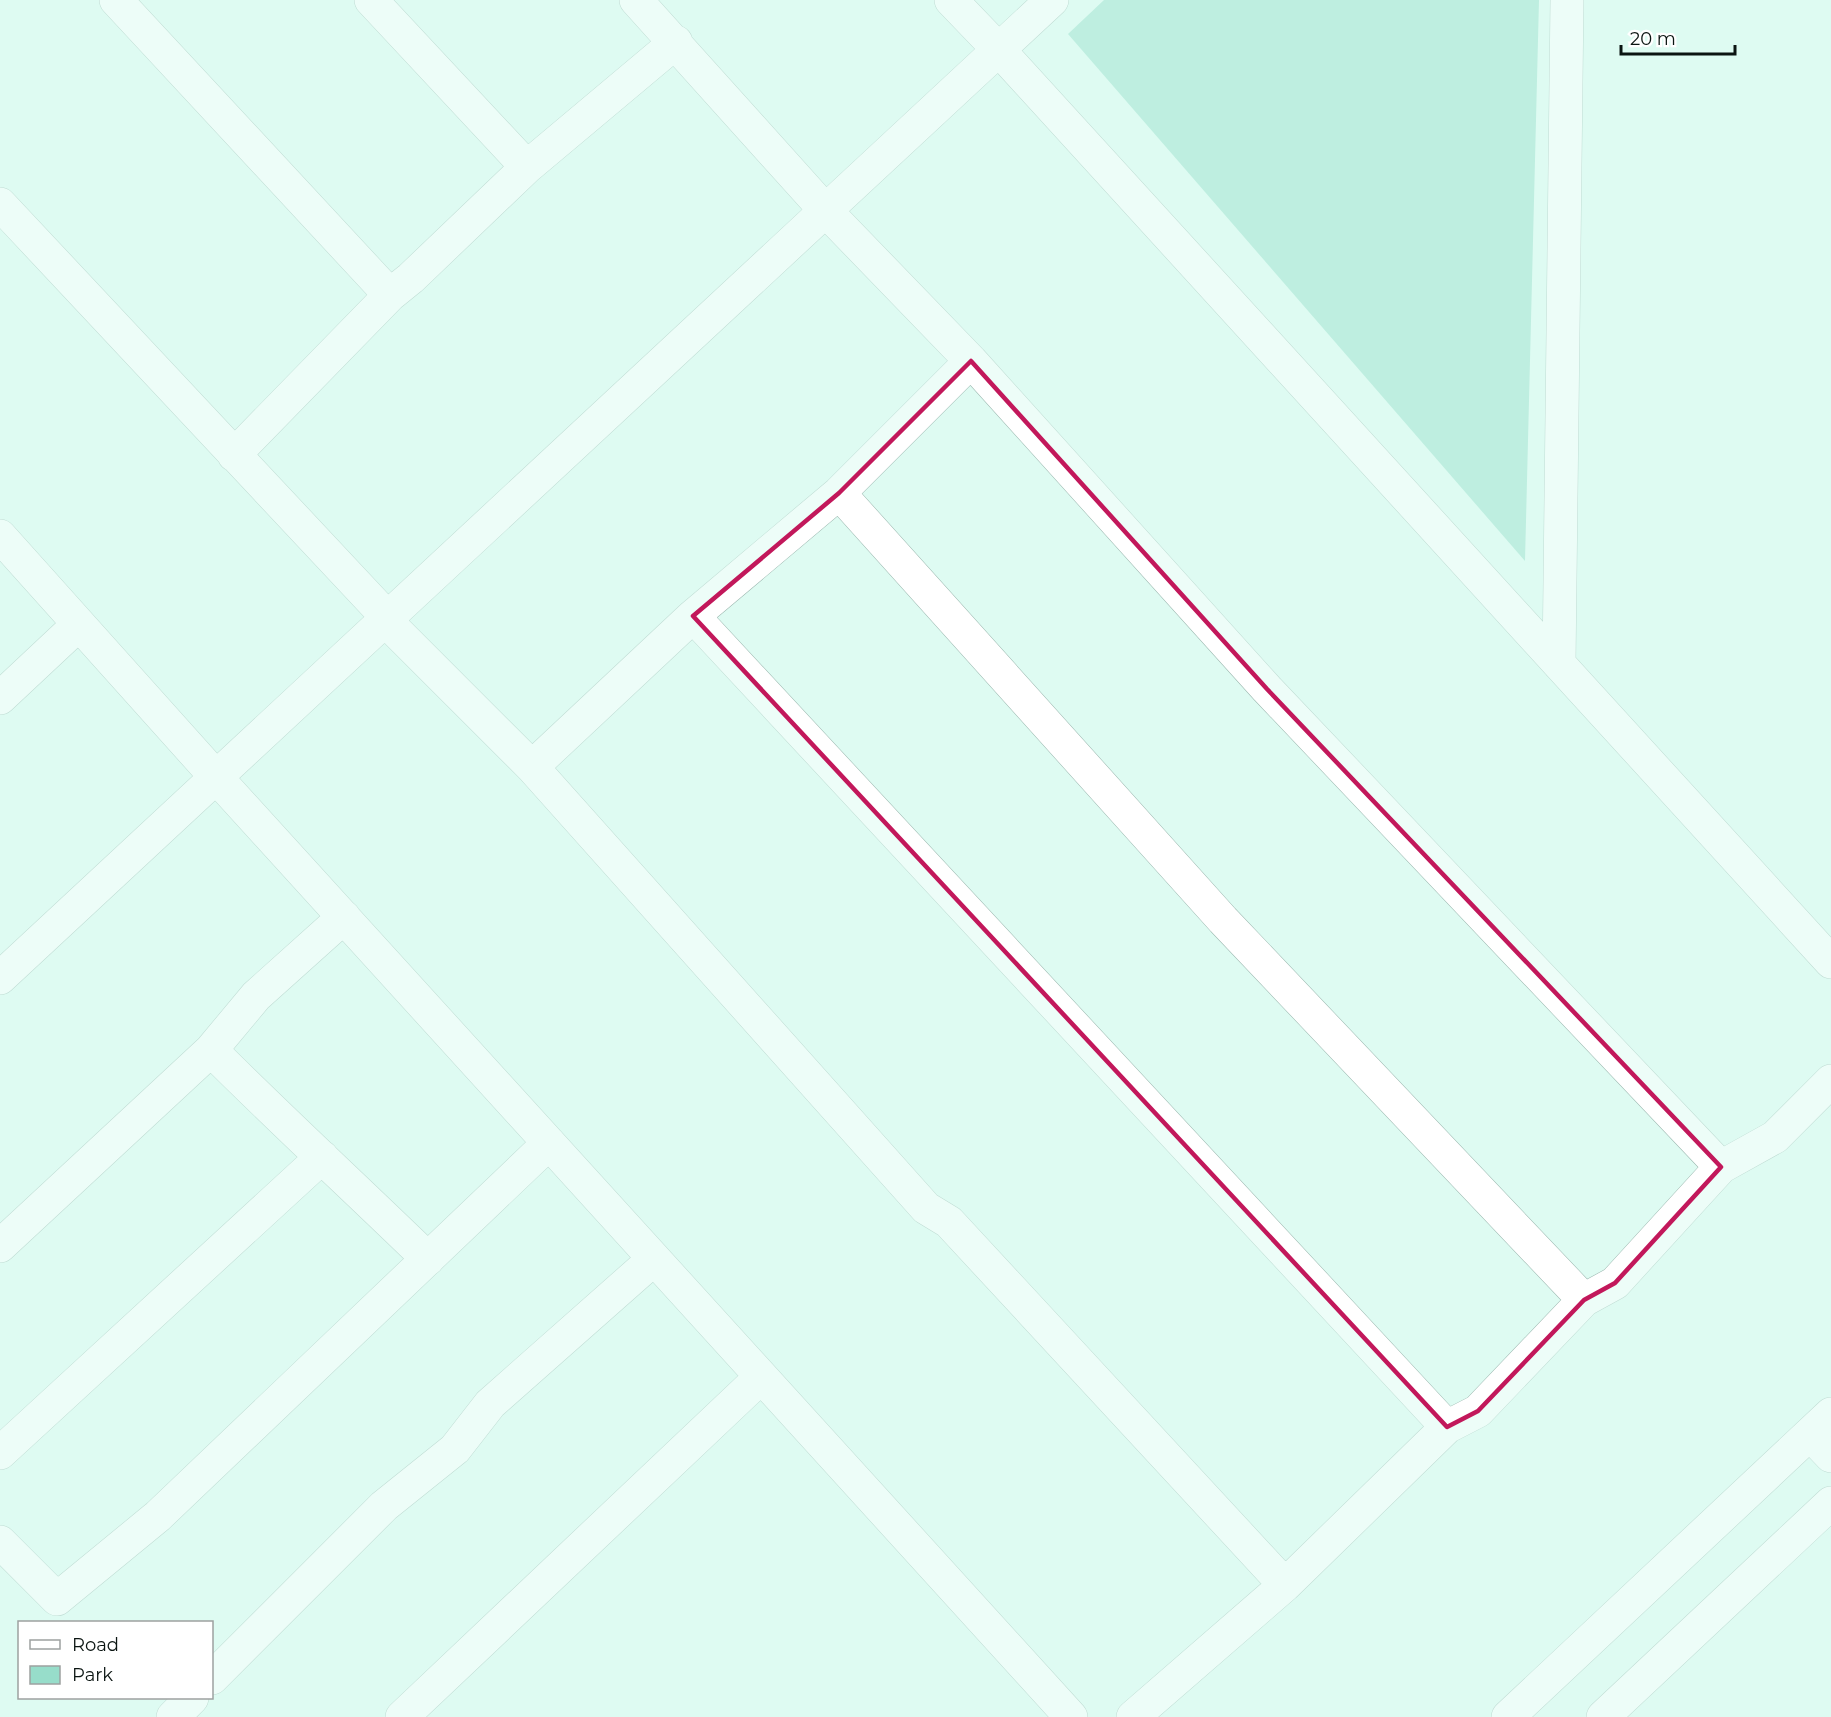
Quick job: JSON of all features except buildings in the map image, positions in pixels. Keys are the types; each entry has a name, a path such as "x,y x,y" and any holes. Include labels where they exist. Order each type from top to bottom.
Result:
{"street":[{"path":"116,0 390,295"},
{"path":"371,0 527,167"},
{"path":"636,0 825,210 971,361 1267,689 1721,1167"},
{"path":"951,0 1831,962"},
{"path":"0,978 1052,0"},
{"path":"1559,664 1567,0"},
{"path":"234,455 390,295 411,278 527,167 676,42"},
{"path":"0,204 387,617 385,620 532,767 926,1208 950,1222 1285,1585"},
{"path":"532,767 693,616 839,493 971,361"},
{"path":"839,493 1223,920 1584,1300"},
{"path":"0,536 216,777 1071,1717"},
{"path":"693,616 1448,1427"},
{"path":"0,698 79,624"},
{"path":"0,1246 212,1050 256,996 344,918"},
{"path":"212,1050 294,1132 428,1259"},
{"path":"1133,1717 1285,1585 1448,1427 1478,1411 1584,1300 1615,1283 1721,1167 1775,1137 1831,1081"},
{"path":"0,1542 57,1599 158,1516 549,1143"},
{"path":"0,1453 322,1157"},
{"path":"213,1677 384,1506 455,1449 490,1404 654,1259"},
{"path":"402,1717 761,1377"},
{"path":"1508,1717 1824,1435"},
{"path":"1603,1717 1831,1503"},
{"path":"173,1717 191,1699"}],"highlighted area":[{"path":"971,361 1267,689 1721,1167 1615,1283 1584,1300 1478,1411 1447,1427 693,616 839,493"}],"green space":[{"path":"1104,0 1539,0 1525,561 1068,34"}]}
